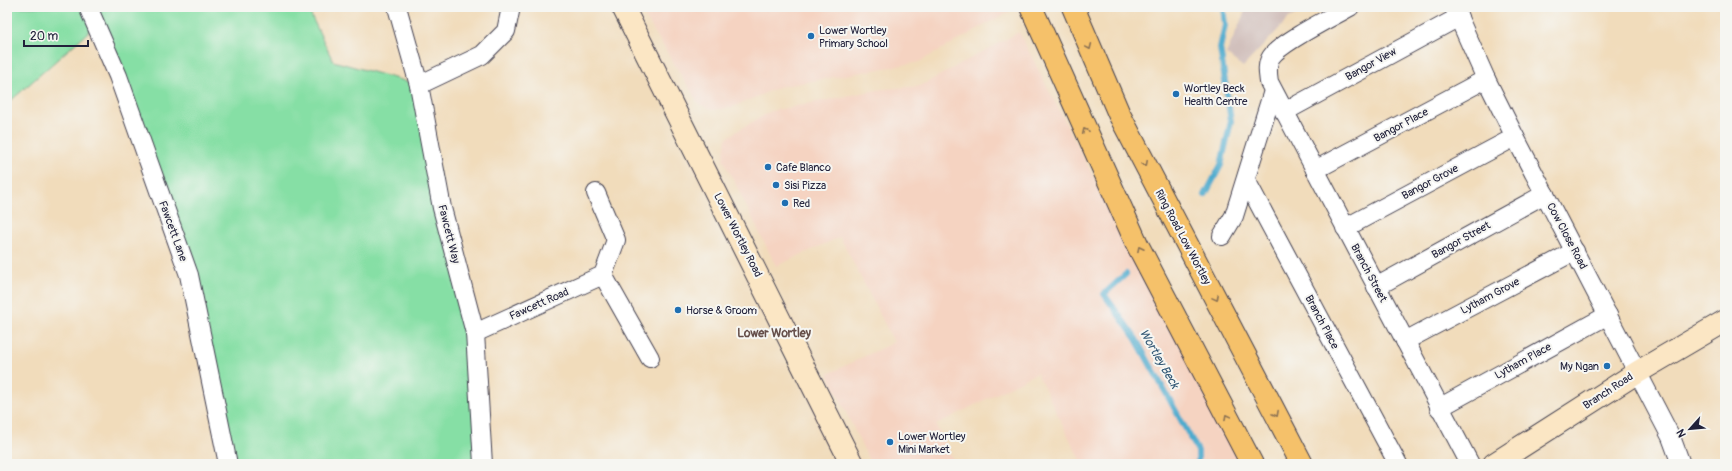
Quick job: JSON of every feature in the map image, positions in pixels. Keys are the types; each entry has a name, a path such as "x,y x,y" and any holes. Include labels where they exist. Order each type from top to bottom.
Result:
{"highway":[{"path":"1031,7 1076,111 1144,258 1252,464"},
{"name":"Ring Road Low Wortley","path":"1073,7 1119,114 1302,464"}],"street":[{"name":"Fawcett Lane","path":"88,7 118,76 189,275 228,464"},
{"name":"Fawcett Way","path":"397,7 419,85 442,208 475,333 483,464"},
{"path":"419,85 482,55 506,30 511,7"},
{"name":"Lower Wortley Road","path":"623,7 852,464"},
{"path":"1222,236 1234,216 1246,180 1271,87 1267,68 1271,58 1280,47 1350,7"},
{"name":"Cow Close Road","path":"1456,12 1486,79 1515,137 1671,437 1681,464"},
{"name":"Bangor View","path":"1284,112 1456,12"},
{"name":"Bangor Place","path":"1315,170 1486,79"},
{"name":"Branch Street","path":"1271,87 1439,408 1470,464"},
{"name":"Bangor Grove","path":"1345,228 1515,137"},
{"name":"Branch Place","path":"1246,180 1398,464"},
{"path":"596,193 616,240 603,276 650,358"},
{"name":"Bangor Street","path":"1376,286 1545,194"},
{"name":"Lytham Grove","path":"1405,341 1575,251"},
{"name":"Fawcett Road","path":"475,333 603,276"},
{"name":"Lytham Place","path":"1439,408 1608,315"},
{"name":"Branch Road","path":"1494,464 1638,372 1725,321"}],"shaded area":[{"name":"Lower Wortley Primary School","path":"639,7 1011,7 1012,10 919,62 779,87 733,107 713,110 699,104"},
{"path":"1247,7 1310,7 1289,18 1243,67 1226,54"},
{"path":"1019,32 1241,464 1082,464 1037,373 936,425 955,464 872,464 862,446 828,374 894,342 840,237 776,266 723,159 726,139 771,111 882,89 920,86"}],"green space":[{"path":"7,7 307,7 333,61 419,85 475,333 483,464 235,464 189,275 95,26 7,104"}],"waterway":[{"name":"Wortley Beck","path":"1205,195 1221,165 1231,121 1220,48 1225,25 1223,7"},
{"name":"Wortley Beck","path":"1126,274 1104,294 1136,339 1198,451 1198,464"}],"place":[{"name":"Lower Wortley Primary School","path":"811,36"},
{"name":"Wortley Beck Health Centre","path":"1176,94"},
{"name":"Cafe Blanco","path":"768,167"},
{"name":"Sisi Pizza","path":"776,185"},
{"name":"Red","path":"785,203"},
{"name":"Horse & Groom","path":"678,310"},
{"name":"My Ngan","path":"1607,366"},
{"name":"Lower Wortley Mini Market","path":"890,442"}],"district":[{"name":"Lower Wortley","path":"774,333"}]}
